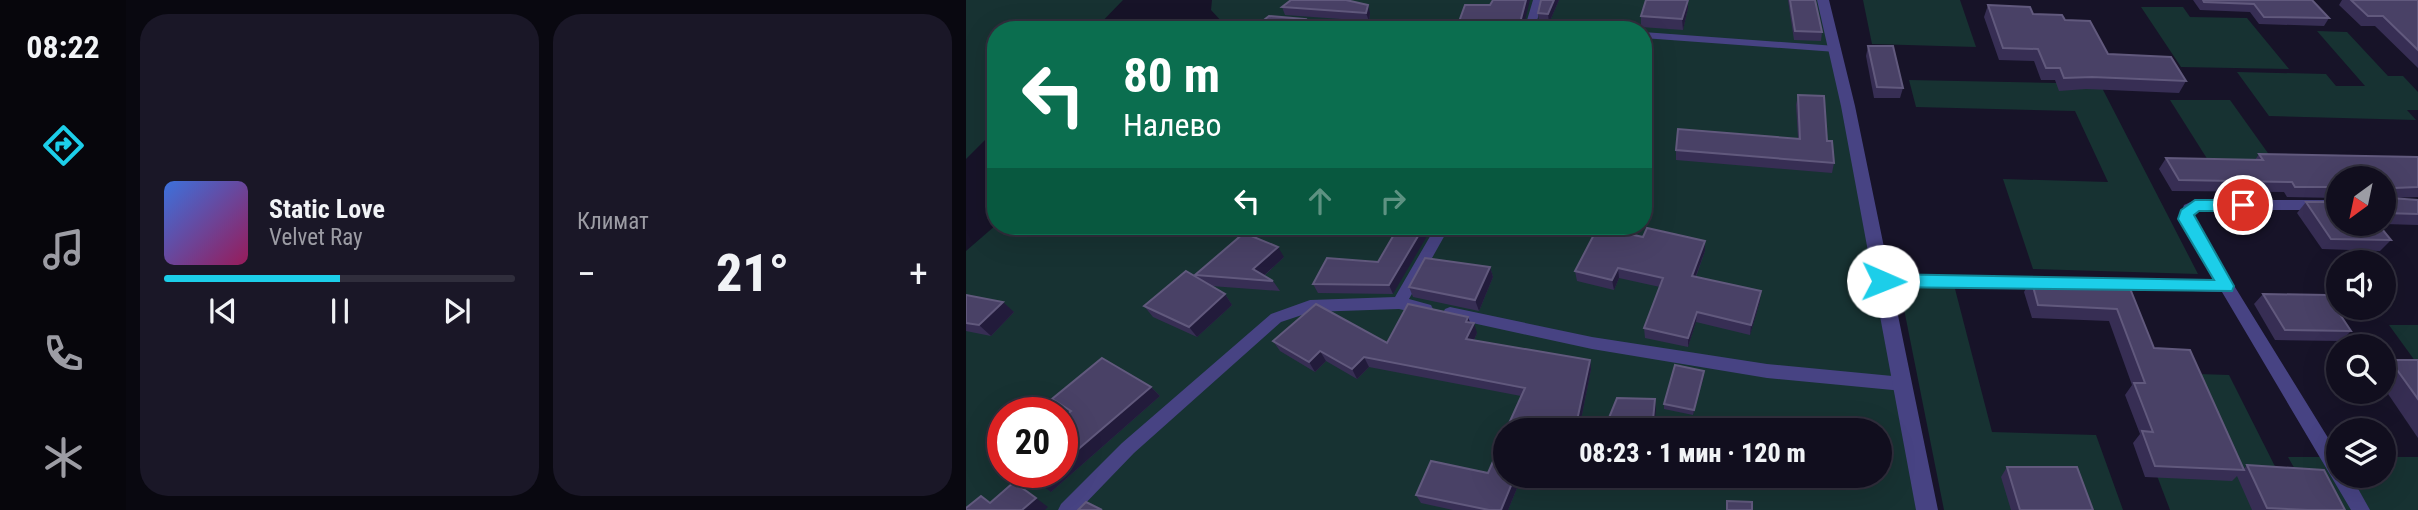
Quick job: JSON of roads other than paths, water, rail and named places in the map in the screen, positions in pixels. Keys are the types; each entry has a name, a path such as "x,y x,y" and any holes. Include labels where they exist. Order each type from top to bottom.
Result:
{"street":[{"path":"1823,0 1836,49 1927,510"}],"lane":[{"path":"1531,21 1538,0"},
{"path":"1272,20 1287,21"},
{"path":"1652,36 1836,49"},
{"path":"2326,205 2195,205 2189,208 2186,219 2326,450"},
{"path":"1399,303 1438,235"},
{"path":"1883,281 2061,284"},
{"path":"2089,284 2226,286"},
{"path":"1067,510 1128,448 1276,318 1310,306 1399,303 1592,343 1767,371 1903,384"},
{"path":"2349,488 2361,510"}]}
